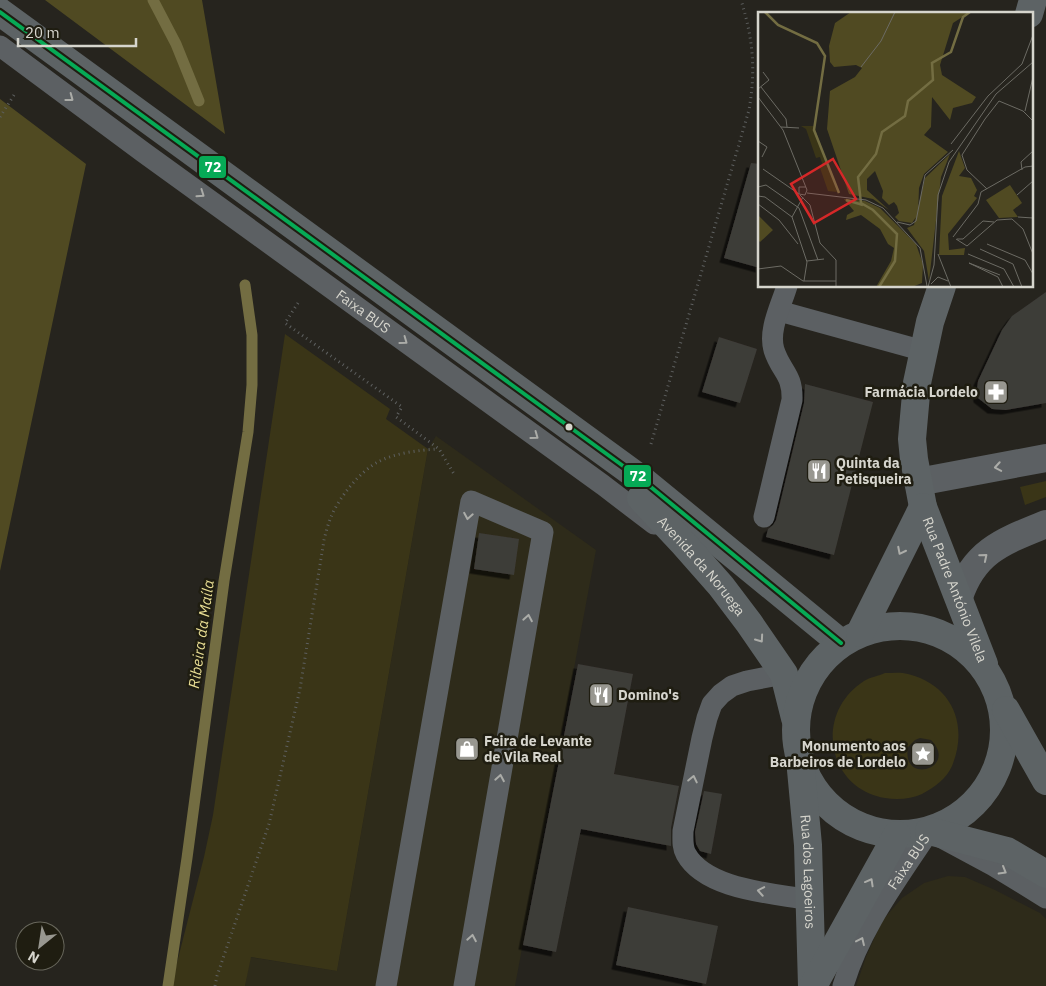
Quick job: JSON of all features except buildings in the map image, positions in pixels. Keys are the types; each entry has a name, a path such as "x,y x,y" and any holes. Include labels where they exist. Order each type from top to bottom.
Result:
{"main road":[{"name":"Avenida da Noruega","path":"0,12 641,479 851,638"},
{"name":"Rua Padre António Vilela","path":"941,288 930,322 917,383 912,439 921,494 958,597 1002,703"},
{"name":"Avenida da Noruega","path":"577,433 663,521 721,586 784,674 796,720"},
{"name":"Rua Padre António Vilela","path":"851,638 921,494"},
{"path":"988,672 964,647 934,631 901,625 851,638 819,664 803,690 796,720 796,740 800,759 813,789 836,812 864,829 897,835 929,831 959,818 983,795 999,768 1005,736 1002,703"},
{"path":"1002,703 1046,781"},
{"name":"Rua dos Lagoeiros","path":"800,759 808,845 813,986"},
{"path":"929,831 1007,851 1046,874"},
{"name":"Rua dos Lagoeiros","path":"813,986 897,835"}],"street":[{"path":"921,494 1046,458"},
{"path":"958,597 968,574 984,556 1004,542 1046,524"}],"lane":[{"name":"Faixa BUS","path":"0,46 603,484 655,525 721,586"},
{"path":"764,517 792,400 789,377 779,362 774,348 772,333 786,288"},
{"path":"779,311 924,351"},
{"path":"386,986 471,501 543,532 464,986"},
{"path":"784,674 732,686 712,704 702,738 683,831 683,843 686,854 693,863 703,872 720,881 739,887 809,900"},
{"name":"Faixa BUS","path":"844,986 853,957 870,922 929,831 1001,870 1046,898"}],"path":[{"path":"641,479 749,110 754,75 753,56 751,38 741,0"},
{"path":"301,300 284,323 402,407 396,417 439,449 471,501"},
{"path":"215,986 272,814 300,689 324,540 331,516 357,478 377,462 416,450 439,449"}],"shaded area":[{"path":"45,0 202,0 225,134"},
{"path":"0,99 86,164 0,571"},
{"path":"285,334 390,409 386,419 428,449 337,971 251,957 245,986 171,986 213,815"},
{"name":"Feira de Levante de Vila Real","path":"436,436 596,550 515,986 245,986 250,957 337,971 428,449"},
{"path":"1046,481 1046,497 1025,505 1020,487"},
{"path":"885,673 908,674 923,679 936,687 946,697 953,709 957,722 957,751 950,771 936,785 922,794 904,799 885,798 865,791 850,780 839,765 834,748 833,729 838,711 848,695 869,678","holes":["920,738 931,740 938,750 938,758 934,765 927,769 913,766 908,759 908,747"]},
{"path":"948,876 965,877 995,890 1040,913 1046,919 1046,986 856,986 882,921 902,898 924,883"}],"waterway":[{"name":"Ribeira da Maíla","path":"153,0 176,44 199,101"},
{"name":"Ribeira da Maíla","path":"168,986 224,581 248,432 252,385 252,335 245,285"}],"transit line":[{"name":"72","path":"0,12 641,479 841,643"}],"place":[{"name":"Farmácia Lordelo","path":"996,392"},
{"name":"Quinta da Petisqueira","path":"819,471"},
{"name":"Domino's","path":"601,695"},
{"name":"Feira de Levante de Vila Real","path":"467,749"},
{"name":"Monumento aos Barbeiros de Lordelo","path":"923,754"}]}
